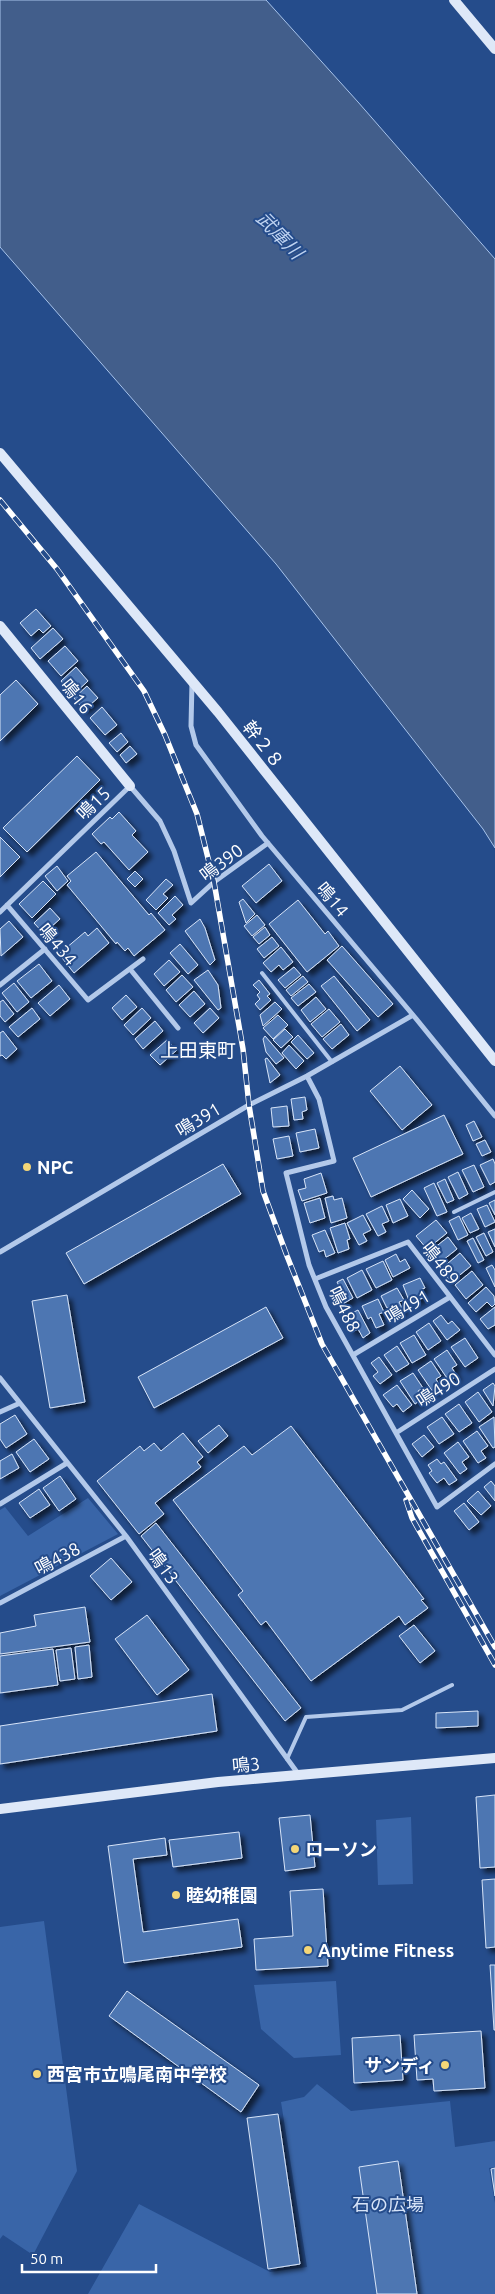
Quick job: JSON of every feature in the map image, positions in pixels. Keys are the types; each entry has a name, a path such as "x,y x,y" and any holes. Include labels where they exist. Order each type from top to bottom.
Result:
{"street":[{"path":"454,0 495,49"},
{"name":"幹２８","path":"0,453 192,681 495,1061"},
{"name":"鳴16","path":"0,626 130,786"},
{"name":"鳴14","path":"192,681 191,726 196,745 268,843 413,1015 495,1116"},
{"name":"鳴15","path":"0,912 130,786 160,821 174,851 190,903"},
{"name":"鳴390","path":"190,903 214,882 268,843"},
{"name":"鳴434","path":"8,905 88,1000 130,970"},
{"path":"0,985 45,949"},
{"path":"143,959 130,970 178,1028"},
{"name":"鳴391","path":"0,1252 249,1105 307,1076 413,1015"},
{"name":"鳴488","path":"307,1076 319,1098 334,1161 286,1173 315,1280 326,1307 437,1507 495,1464"},
{"name":"鳴489","path":"315,1280 408,1242 495,1356"},
{"name":"鳴491","path":"353,1355 450,1297"},
{"name":"鳴490","path":"396,1433 495,1369"},
{"name":"鳴13","path":"0,1378 126,1536 299,1775"},
{"path":"0,1412 20,1403"},
{"path":"0,1504 67,1463"},
{"name":"鳴438","path":"0,1603 126,1536"},
{"name":"鳴3","path":"0,1809 209,1783 495,1758"}],"lane":[{"path":"262,973 332,1062"},
{"path":"454,1212 495,1192"},
{"path":"287,1759 306,1716 402,1710 452,1685"}],"green space":[{"path":"88,1498 118,1534 0,1596 0,1510 5,1507 28,1536"},
{"path":"411,1817 413,1884 378,1885 376,1820"},
{"name":"西宮市立鳴尾南中学校","path":"44,1921 77,2171 33,2255 3,2235 0,2239 0,1927"},
{"path":"336,1981 341,2055 294,2058 261,2029 254,1985"},
{"name":"石の広場","path":"317,2084 351,2111 450,2101 455,2147 495,2141 495,2167 489,2168 495,2203 495,2294 88,2294 139,2204 270,2272 307,2267 281,2102 304,2097"}],"water":[{"name":"武庫川","path":"0,0 266,0 495,259 495,848 483,829 276,564 0,247"}],"building":[{"path":"36,609 51,626 43,633 39,629 31,636 20,623"},
{"path":"53,628 63,639 40,659 31,648"},
{"path":"65,646 78,661 61,676 48,661"},
{"path":"76,667 88,681 73,695 61,681"},
{"path":"16,680 38,704 0,741 0,695"},
{"path":"87,686 98,698 84,710 74,698"},
{"path":"102,707 117,725 105,735 90,718"},
{"path":"121,733 128,742 117,752 109,743"},
{"path":"130,746 137,754 126,763 120,755"},
{"path":"77,756 100,780 27,852 3,828"},
{"path":"119,812 136,831 132,835 148,852 129,870 104,842 101,844 92,834 110,817 112,819"},
{"path":"0,837 20,857 0,877"},
{"path":"96,852 149,915 151,913 165,930 134,956 128,948 125,951 117,942 116,944 67,885 71,881 67,876"},
{"path":"269,864 282,881 256,903 242,886"},
{"path":"57,866 68,881 57,891 45,876"},
{"path":"135,871 143,879 135,887 127,879"},
{"path":"166,879 173,885 163,894 168,898 156,910 146,900"},
{"path":"43,881 56,894 32,918 19,904"},
{"path":"175,896 183,905 172,915 176,919 169,925 158,913"},
{"path":"243,899 255,914 246,923 239,902"},
{"path":"298,900 325,934 328,931 339,946 307,972 269,924"},
{"path":"50,908 60,919 51,927 54,930 47,937 34,923"},
{"path":"257,915 265,925 252,936 244,926"},
{"path":"200,919 205,928 215,960 210,965 185,931"},
{"path":"9,921 23,937 1,956 0,929"},
{"path":"265,927 270,935 259,944 253,937"},
{"path":"97,928 109,943 74,973 59,954 85,932 88,936"},
{"path":"272,937 279,946 264,958 257,949"},
{"path":"180,944 198,965 188,974 170,953"},
{"path":"342,946 393,1004 378,1017 327,960"},
{"path":"281,947 293,962 283,970 279,965 271,972 263,963"},
{"path":"169,960 180,972 164,986 154,974"},
{"path":"39,964 52,981 31,998 17,981"},
{"path":"294,967 301,975 285,988 278,980"},
{"path":"208,970 218,985 221,1008 218,1010 194,980"},
{"path":"182,975 193,987 176,1002 166,990"},
{"path":"303,976 308,982 291,996 286,990"},
{"path":"334,976 370,1020 357,1031 321,986"},
{"path":"259,980 270,994 267,996 271,1000 260,1010 255,1004 260,999 257,995 260,992 253,985"},
{"path":"14,983 29,1002 17,1012 2,993"},
{"path":"309,984 316,992 298,1006 291,998"},
{"path":"59,985 70,999 50,1016 38,1003"},
{"path":"194,991 205,1004 190,1017 179,1005"},
{"path":"126,995 137,1007 122,1020 112,1008"},
{"path":"316,997 326,1009 310,1022 301,1010"},
{"path":"3,1000 14,1014 5,1022 0,1016 0,1002"},
{"path":"275,1002 282,1009 263,1026 260,1015"},
{"path":"32,1008 40,1019 18,1037 9,1027"},
{"path":"142,1008 151,1018 133,1035 124,1025"},
{"path":"210,1008 219,1018 203,1033 194,1023"},
{"path":"329,1009 340,1022 322,1037 311,1024"},
{"path":"278,1015 288,1025 273,1039 263,1028"},
{"path":"155,1021 163,1031 143,1049 135,1039"},
{"path":"341,1024 349,1035 332,1049 323,1039"},
{"path":"285,1029 293,1037 281,1048 273,1040"},
{"path":"3,1031 17,1049 6,1059 2,1055 0,1056 0,1033"},
{"path":"298,1035 314,1053 307,1059 291,1042"},
{"path":"265,1036 284,1058 276,1064 266,1052 263,1039"},
{"path":"167,1040 177,1050 160,1065 150,1055"},
{"path":"289,1045 304,1061 296,1069 282,1053"},
{"path":"267,1058 280,1075 270,1083 265,1059"},
{"path":"400,1066 432,1105 402,1130 370,1091"},
{"path":"305,1097 307,1110 302,1112 303,1119 294,1120 291,1099"},
{"path":"287,1106 289,1126 273,1127 271,1108"},
{"path":"444,1115 463,1154 371,1197 353,1158"},
{"path":"474,1121 482,1137 473,1141 466,1125"},
{"path":"315,1129 319,1148 300,1152 296,1133"},
{"path":"289,1136 293,1156 277,1159 273,1139"},
{"path":"485,1140 491,1152 482,1156 476,1144"},
{"path":"493,1159 495,1164 495,1182 490,1185 480,1165"},
{"path":"223,1164 241,1194 84,1284 66,1253"},
{"path":"474,1165 484,1187 473,1192 462,1170"},
{"path":"458,1172 468,1194 459,1199 448,1177"},
{"path":"321,1173 327,1193 302,1201 298,1190 306,1188 304,1179"},
{"path":"445,1179 454,1200 447,1203 437,1183"},
{"path":"434,1183 447,1212 437,1216 424,1188"},
{"path":"412,1190 429,1209 420,1218 403,1199"},
{"path":"333,1196 334,1200 342,1198 347,1218 331,1223 325,1198"},
{"path":"320,1198 325,1218 310,1223 304,1203"},
{"path":"400,1199 408,1216 393,1223 386,1205"},
{"path":"495,1200 495,1215 489,1203"},
{"path":"487,1205 495,1222 485,1227 477,1209"},
{"path":"382,1206 389,1221 382,1224 386,1232 378,1236 366,1214"},
{"path":"471,1213 479,1229 470,1233 462,1218"},
{"path":"363,1215 371,1230 363,1234 367,1241 359,1245 347,1223"},
{"path":"459,1216 468,1235 458,1240 449,1221"},
{"path":"436,1220 447,1233 427,1249 416,1236"},
{"path":"345,1223 350,1239 347,1240 349,1249 338,1253 330,1228"},
{"path":"495,1229 495,1247 488,1232"},
{"path":"325,1230 335,1253 326,1257 324,1250 319,1252 312,1235"},
{"path":"484,1233 493,1252 486,1256 476,1237"},
{"path":"448,1237 457,1249 438,1264 429,1252"},
{"path":"473,1238 484,1260 478,1263 467,1241"},
{"path":"460,1253 471,1266 451,1282 441,1269"},
{"path":"396,1254 400,1262 405,1259 410,1268 393,1277 385,1260"},
{"path":"383,1261 392,1280 376,1288 366,1269"},
{"path":"492,1265 495,1270 495,1287 486,1268"},
{"path":"362,1270 372,1290 357,1298 347,1278"},
{"path":"472,1271 483,1285 466,1299 455,1285"},
{"path":"420,1278 425,1288 420,1290 423,1298 410,1303 403,1285"},
{"path":"343,1279 353,1298 341,1305 334,1292 340,1288 337,1282"},
{"path":"486,1287 494,1296 495,1304 492,1307 487,1302 476,1312 468,1303"},
{"path":"397,1288 404,1300 399,1302 403,1310 394,1315 390,1307 387,1308 381,1296"},
{"path":"67,1295 85,1402 50,1408 32,1301"},
{"path":"378,1299 384,1312 379,1314 384,1325 376,1328 371,1317 368,1319 362,1306"},
{"path":"266,1307 283,1338 154,1408 138,1377"},
{"path":"495,1307 495,1325 488,1329 480,1319"},
{"path":"358,1310 370,1333 363,1338 358,1329 352,1332 344,1317"},
{"path":"441,1315 448,1324 452,1321 460,1330 447,1340 433,1321"},
{"path":"429,1323 441,1341 428,1350 416,1332"},
{"path":"414,1335 426,1355 412,1363 400,1343"},
{"path":"465,1338 478,1358 465,1367 451,1347"},
{"path":"397,1346 409,1364 396,1372 384,1355"},
{"path":"447,1350 457,1365 452,1368 457,1376 449,1381 434,1359"},
{"path":"379,1357 392,1375 380,1384 373,1376 378,1372 371,1363"},
{"path":"431,1361 441,1376 436,1379 440,1387 433,1392 418,1370"},
{"path":"413,1373 423,1388 418,1391 422,1399 415,1404 400,1381"},
{"path":"493,1383 495,1386 493,1406 483,1390"},
{"path":"397,1385 412,1405 403,1412 397,1404 393,1407 383,1395"},
{"path":"478,1392 492,1412 479,1422 465,1402"},
{"path":"459,1404 472,1423 459,1432 445,1414"},
{"path":"15,1415 27,1434 6,1448 0,1439 0,1424"},
{"path":"442,1417 454,1434 439,1444 427,1427"},
{"path":"494,1417 495,1447 493,1448 479,1427"},
{"path":"219,1425 228,1436 208,1453 198,1441"},
{"path":"291,1426 424,1599 421,1600 428,1608 405,1625 399,1616 311,1681 266,1621 261,1625 238,1595 243,1591 173,1500 244,1446 252,1455"},
{"path":"477,1431 488,1446 481,1451 486,1458 478,1463 463,1441"},
{"path":"183,1433 203,1457 197,1462 201,1467 155,1503 164,1514 139,1534 97,1481 140,1446 144,1451 154,1443 161,1451"},
{"path":"424,1435 434,1447 422,1457 412,1444"},
{"path":"34,1439 49,1459 30,1472 16,1452"},
{"path":"458,1442 469,1457 462,1462 467,1469 460,1474 444,1453"},
{"path":"12,1454 19,1468 0,1479 0,1461"},
{"path":"437,1459 441,1464 444,1462 457,1480 449,1485 444,1478 437,1483 429,1473 432,1471 428,1465"},
{"path":"60,1476 76,1499 59,1511 43,1488"},
{"path":"491,1481 495,1486 495,1501 484,1487"},
{"path":"39,1489 50,1505 30,1518 19,1503"},
{"path":"478,1491 491,1506 481,1515 467,1501"},
{"path":"464,1503 479,1522 469,1530 454,1511"},
{"path":"156,1523 301,1708 285,1721 141,1536"},
{"path":"111,1558 132,1582 111,1600 90,1576"},
{"path":"85,1607 90,1642 0,1654 0,1633 36,1626 34,1615"},
{"path":"147,1615 189,1670 157,1695 115,1639"},
{"path":"414,1625 435,1651 420,1663 399,1636"},
{"path":"89,1645 92,1677 78,1679 75,1647"},
{"path":"71,1648 75,1679 60,1681 56,1650"},
{"path":"53,1649 58,1685 0,1693 0,1656"},
{"path":"212,1694 217,1731 0,1764 0,1726"},
{"path":"478,1711 478,1726 436,1728 436,1713"},
{"path":"495,1795 495,1867 480,1868 476,1797"},
{"path":"310,1815 315,1867 285,1871 279,1818"},
{"path":"239,1832 242,1858 173,1867 169,1840"},
{"path":"165,1838 167,1855 133,1859 143,1932 238,1919 242,1947 124,1963 108,1846"},
{"path":"495,1879 495,1947 486,1948 482,1880"},
{"path":"323,1889 328,1966 256,1970 254,1939 293,1936 290,1891"},
{"path":"490,1965 495,1965 495,2030 494,2030"},
{"path":"127,1991 259,2085 241,2112 109,2016"},
{"path":"481,2031 485,2088 434,2091 433,2079 417,2080 414,2035"},
{"path":"400,2035 403,2080 354,2083 352,2038"},
{"path":"278,2114 300,2264 268,2269 247,2118"},
{"path":"398,2161 417,2294 377,2294 359,2167"},
{"path":"495,2168 495,2196 491,2169"}],"railway":[{"path":"0,500 57,569 144,691 165,735 197,814 214,882 243,1049 249,1105 263,1191 322,1344 495,1647"},
{"path":"406,1500 412,1518 495,1665"}],"place":[{"name":"NPC","path":"27,1167"},
{"name":"ローソン","path":"295,1849"},
{"name":"睦幼稚園","path":"176,1895"},
{"name":"Anytime Fitness","path":"308,1950"},
{"name":"サンディ","path":"445,2065"},
{"name":"西宮市立鳴尾南中学校","path":"37,2074"}],"district":[{"name":"上田東町","path":"198,1050"}]}
